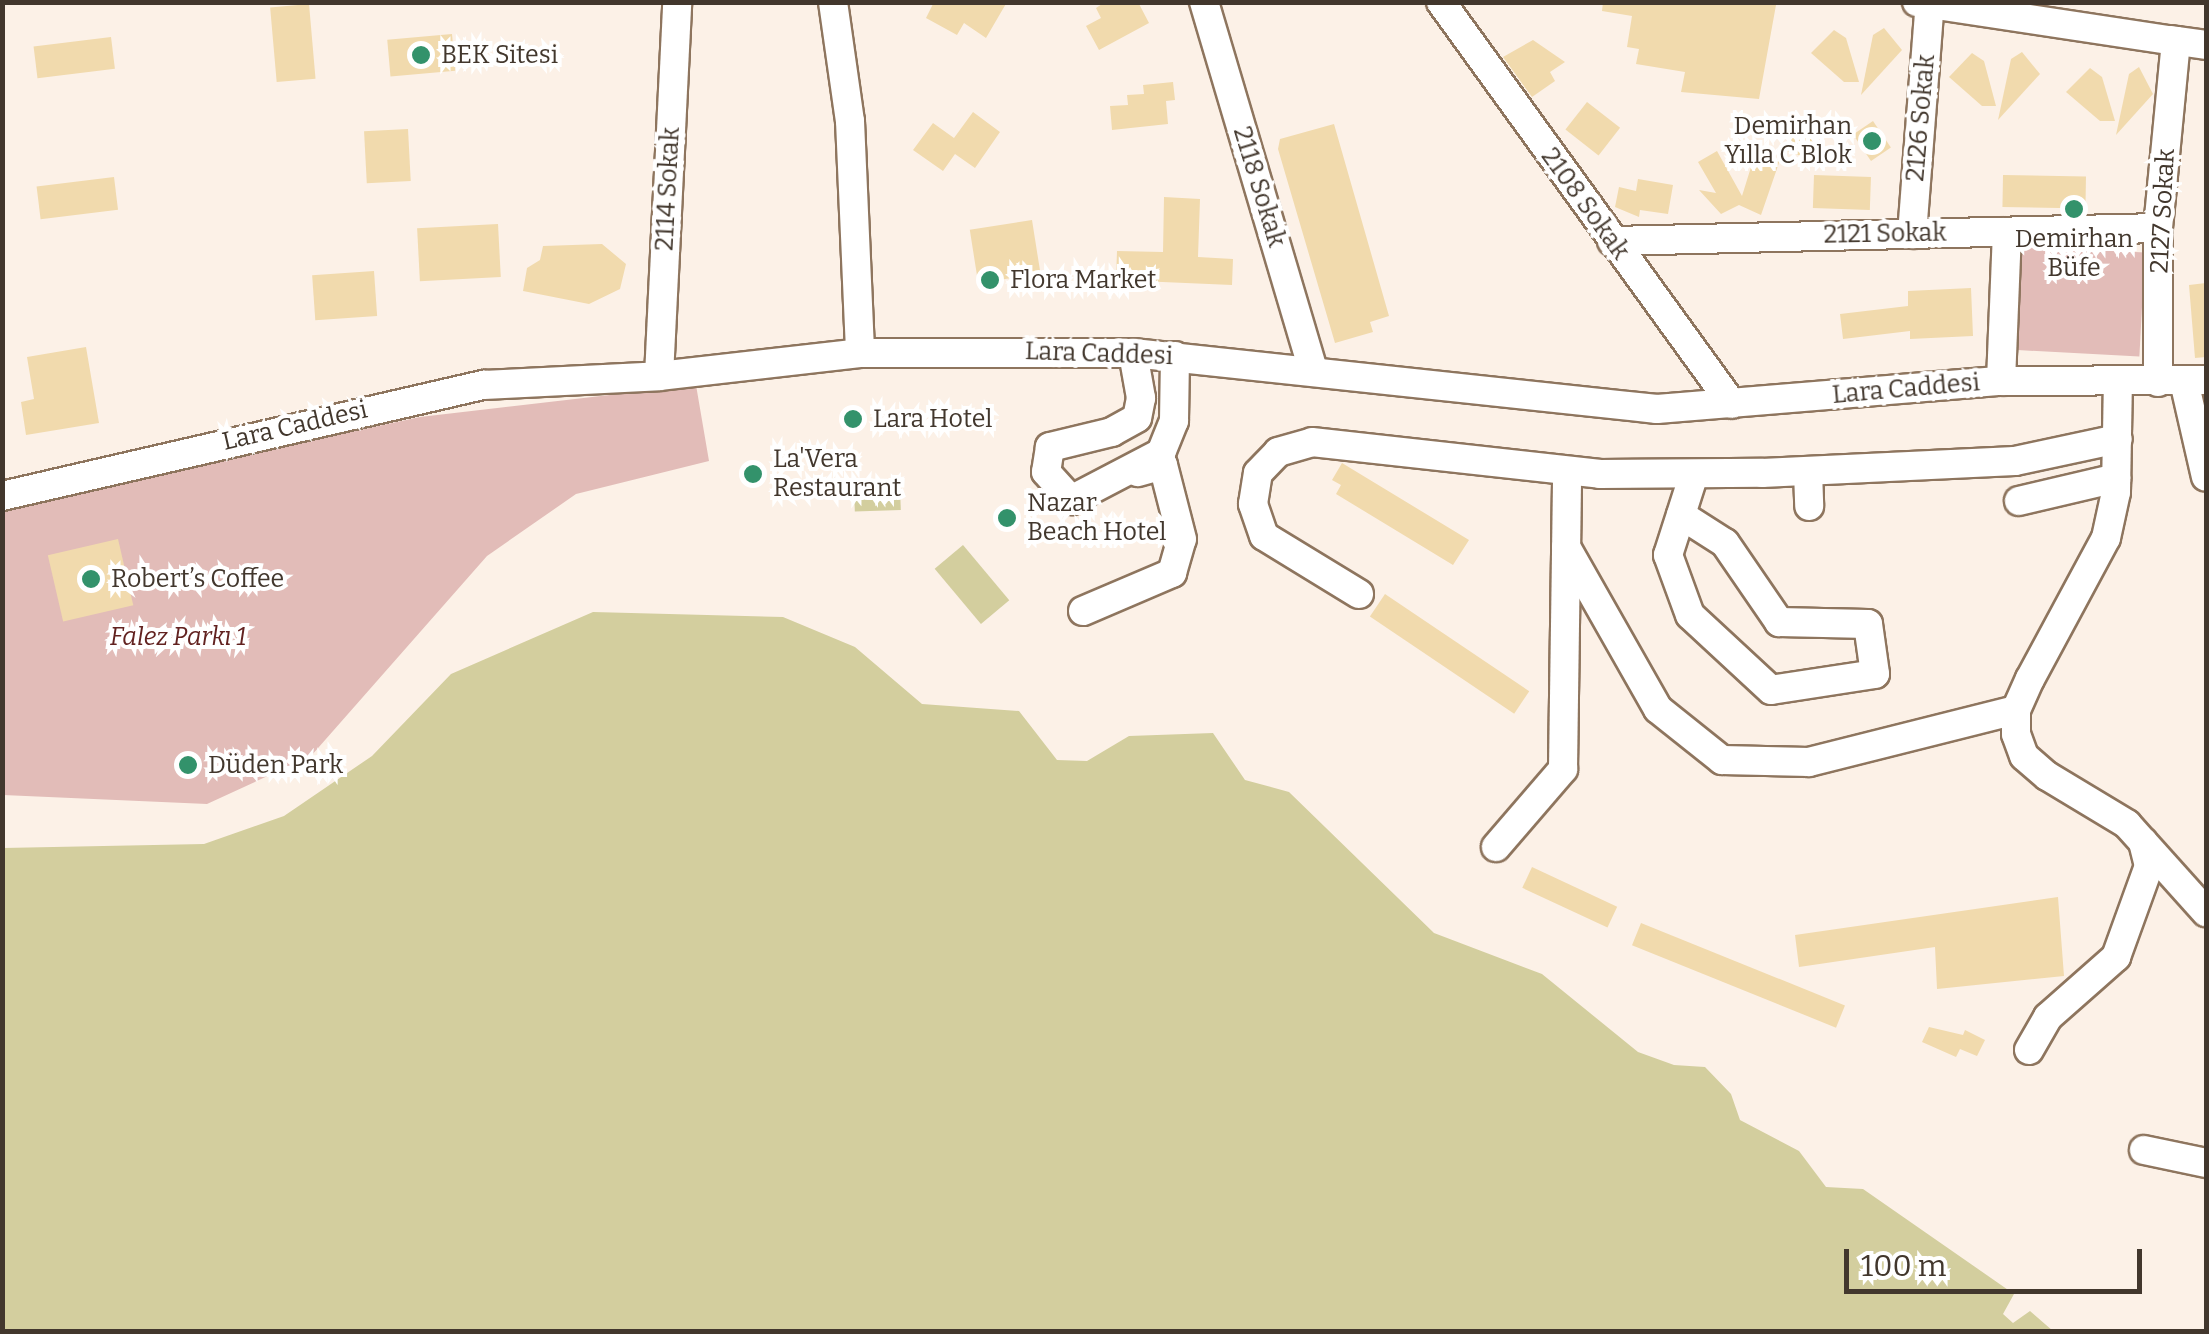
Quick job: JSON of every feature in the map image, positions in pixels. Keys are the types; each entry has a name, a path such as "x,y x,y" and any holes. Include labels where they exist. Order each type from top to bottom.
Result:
{"street":[{"name":"2114 Sokak","path":"659,376 676,2"},
{"path":"833,2 850,122 860,353"},
{"name":"2118 Sokak","path":"1204,2 1313,372"},
{"name":"2108 Sokak","path":"1441,2 1732,404"},
{"path":"1925,3 2206,45"},
{"name":"2126 Sokak","path":"1912,234 1925,3"},
{"name":"2127 Sokak","path":"2174,41 2158,228 2183,381 2206,477"},
{"name":"2121 Sokak","path":"1612,241 2158,228"},
{"path":"2001,381 2007,232"},
{"name":"Lara Caddesi","path":"2,496 484,385 659,376 860,353 1133,353 1657,409 2001,381 2183,381"},
{"path":"1133,353 1142,398 1137,418 1112,432 1050,447 1046,472 1071,500 1161,453 1174,422 1175,356"},
{"path":"2118,382 2116,478 2106,538 2016,710 2024,756 2128,824 2206,912"},
{"path":"1359,594 1264,536 1253,504 1258,473 1278,452 1312,442 1567,472 1694,474 2015,461 2118,439"},
{"path":"1083,611 1172,572 1182,539 1163,465 1118,477"},
{"path":"1808,471 1810,506"},
{"path":"1496,848 1564,769 1567,472"},
{"path":"1681,514 1725,543 1779,622 1868,624 1875,674 1770,690 1690,616 1668,556 1681,514 1694,474"},
{"path":"2018,501 2116,478"},
{"path":"1566,548 1658,710 1722,760 1810,762 2016,710"},
{"path":"2029,1050 2048,1017 2116,957 2150,866 2144,842"},
{"path":"2144,1150 2206,1164"}],"green space":[{"path":"2019,246 2145,253 2139,356 2014,350"},
{"name":"Falez Parkı 1","path":"696,385 709,461 576,494 487,556 311,756 207,804 3,795 3,507 420,417"}],"shaded area":[{"path":"900,487 901,510 855,512 854,489"},
{"path":"963,545 1009,600 981,624 935,569"},
{"path":"593,612 783,617 855,647 922,704 1019,711 1057,760 1087,761 1129,736 1213,733 1245,780 1289,792 1434,933 1542,974 1638,1052 1674,1065 1705,1067 1731,1094 1740,1120 1799,1151 1826,1187 1863,1189 2014,1294 2003,1314 2013,1323 2030,1311 2053,1331 3,1331 3,848 204,844 284,816 372,756 451,674"}],"building":[{"path":"934,2 1007,2 986,38 964,23 957,35 926,18"},
{"path":"1105,2 1138,2 1149,23 1099,50 1086,26 1101,18 1096,8"},
{"path":"1603,2 1776,5 1759,99 1681,92 1685,72 1636,64 1639,49 1627,47 1632,16 1602,11"},
{"path":"309,4 316,79 277,82 270,7"},
{"path":"1884,28 1902,50 1861,95 1873,35"},
{"path":"1834,30 1846,38 1859,82 1844,82 1811,53"},
{"name":"BEK Sitesi","path":"452,34 455,71 390,77 387,40"},
{"path":"111,37 115,69 37,78 34,47"},
{"path":"1533,40 1565,62 1550,72 1555,81 1532,97 1503,57"},
{"path":"2022,52 2040,74 1998,120 2011,59"},
{"path":"1972,53 1984,61 1996,106 1982,106 1949,77"},
{"path":"2139,67 2153,94 2116,135 2129,74"},
{"path":"2090,68 2102,77 2115,121 2100,121 2066,92"},
{"path":"1173,82 1175,100 1166,101 1168,124 1112,130 1110,106 1128,105 1127,95 1144,94 1143,85"},
{"path":"1587,102 1620,128 1599,155 1565,130"},
{"path":"973,112 1000,132 975,168 955,154 943,171 913,150 933,123 954,138"},
{"path":"1798,120 1821,128 1810,159 1787,151"},
{"name":"Demirhan Yılla C Blok","path":"1873,121 1891,148 1871,161 1853,134"},
{"path":"1334,124 1389,316 1370,322 1373,332 1335,343 1278,149 1280,139"},
{"path":"408,129 411,181 367,183 364,131"},
{"path":"1717,151 1742,196 1756,151 1780,160 1761,215 1739,205 1721,214 1699,190 1716,193 1698,162"},
{"path":"1814,175 1871,177 1870,210 1813,208"},
{"path":"2003,175 2086,176 2085,208 2002,207"},
{"path":"114,177 118,210 41,219 37,187"},
{"path":"1638,179 1673,185 1668,214 1640,210 1639,217 1615,207 1619,187 1636,191"},
{"path":"1164,197 1200,199 1198,257 1233,259 1232,285 1116,280 1117,251 1163,252"},
{"path":"1032,220 1040,273 978,283 970,230"},
{"path":"498,224 501,277 420,281 417,228"},
{"path":"602,244 626,264 620,289 589,304 523,291 527,268 540,260 543,246"},
{"path":"374,271 377,316 315,320 312,275"},
{"path":"2206,283 2206,357 2195,358 2189,285"},
{"path":"1971,288 1973,336 1910,339 1910,331 1843,339 1840,314 1908,306 1908,291"},
{"path":"86,347 99,423 26,435 21,402 34,399 27,357"},
{"path":"1342,463 1469,540 1453,565 1336,494 1341,485 1332,480"},
{"name":"Robert’s Coffee","path":"118,539 133,605 63,621 48,555"},
{"path":"1385,594 1529,691 1514,714 1370,616"},
{"path":"1532,867 1617,907 1607,928 1522,888"},
{"path":"2058,897 2064,976 1937,989 1935,947 1799,967 1795,935"},
{"path":"1641,923 1845,1005 1836,1028 1632,945"},
{"path":"1929,1027 1963,1035 1965,1030 1985,1040 1977,1056 1960,1049 1956,1057 1922,1042"}],"place":[{"name":"BEK Sitesi","path":"421,55"},
{"name":"Demirhan Yılla C Blok","path":"1872,141"},
{"name":"Demirhan Büfe","path":"2074,209"},
{"name":"Flora Market","path":"990,280"},
{"name":"Lara Hotel","path":"853,419"},
{"name":"La'Vera Restaurant","path":"753,474"},
{"name":"Nazar Beach Hotel","path":"1007,518"},
{"name":"Robert’s Coffee","path":"91,579"},
{"name":"Düden Park","path":"188,765"}]}
